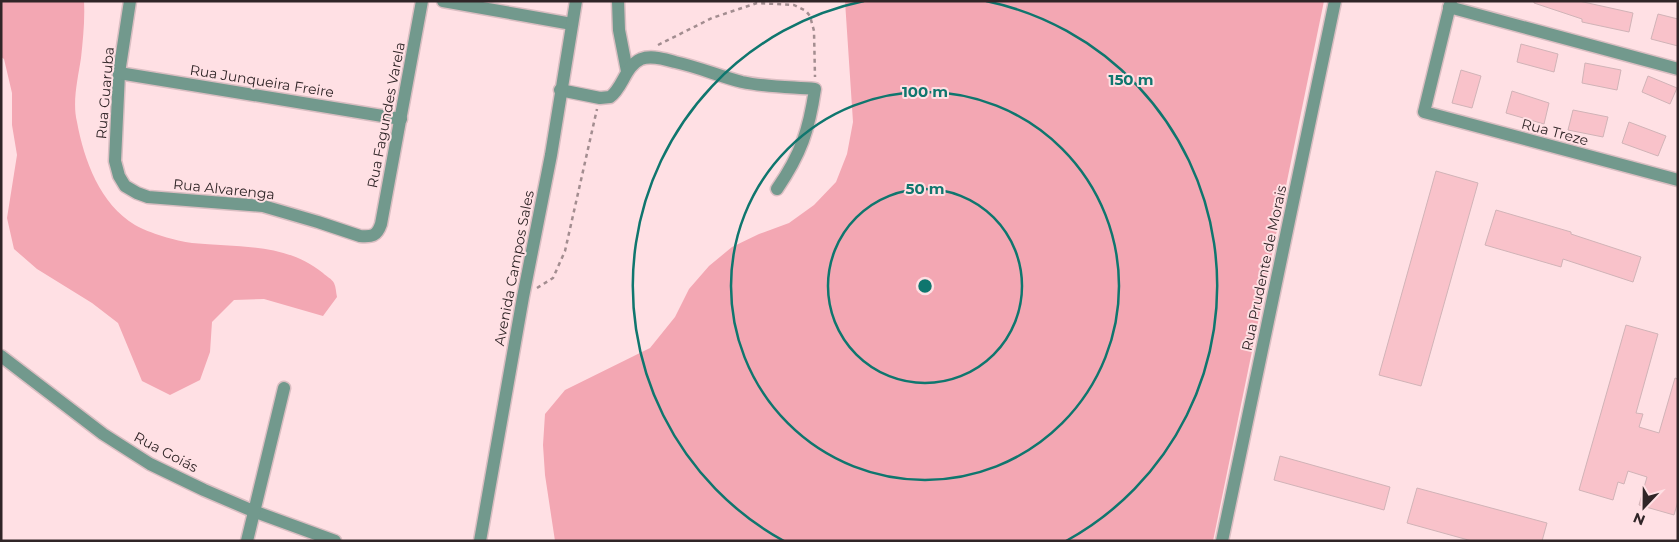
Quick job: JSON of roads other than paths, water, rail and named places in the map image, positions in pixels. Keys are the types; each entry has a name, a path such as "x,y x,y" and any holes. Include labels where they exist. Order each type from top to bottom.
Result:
{"street":[{"name":"Rua Guaruba","path":"125,186 119,176 115,161 119,72 130,1"},
{"name":"Rua Fagundes Varela","path":"377,234 381,224 422,1"},
{"path":"442,1 572,24"},
{"name":"Avenida Campos Sales","path":"480,541 523,297 551,155 560,90 576,1"},
{"path":"618,1 618,30 627,71"},
{"name":"Rua Prudente de Morais","path":"1222,541 1335,1"},
{"path":"1450,4 1678,69"},
{"name":"Rua Treze","path":"1450,4 1424,112 1678,180"},
{"path":"560,90 606,98 613,95 627,71 642,59 663,59 742,82 815,89 811,115 803,142 797,157 777,189"},
{"name":"Rua Junqueira Freire","path":"119,72 401,119"},
{"name":"Rua Alvarenga","path":"125,186 132,191 148,196 263,206 360,236 377,234"},
{"name":"Rua Goiás","path":"1,356 103,434 150,464 204,490 335,541"},
{"path":"247,541 284,388"}]}
